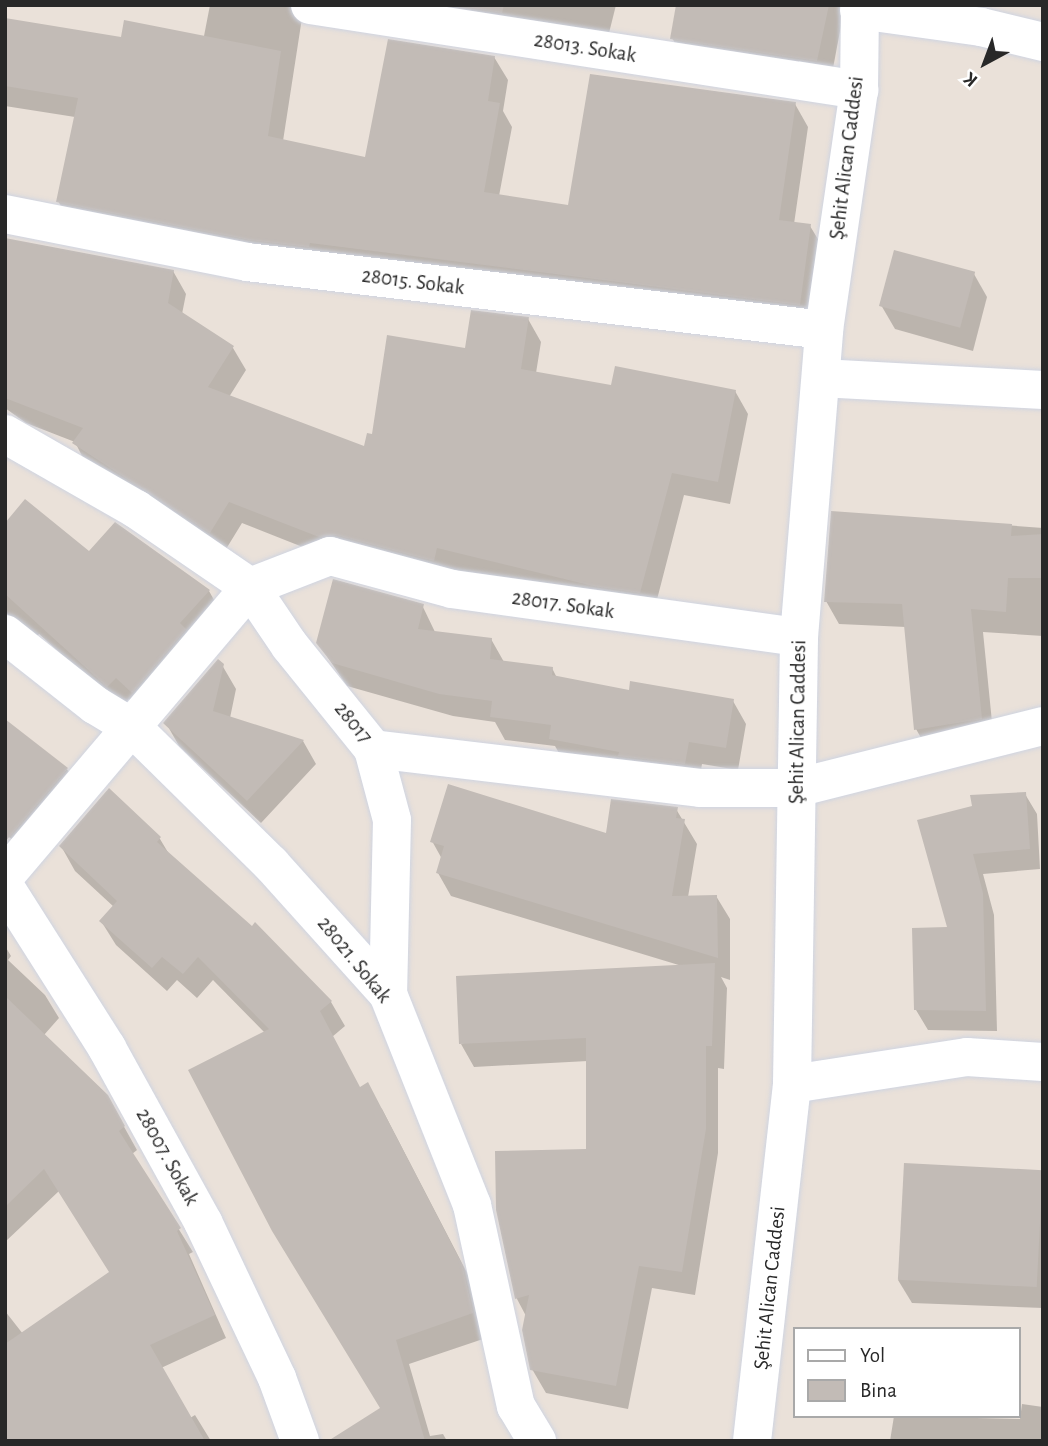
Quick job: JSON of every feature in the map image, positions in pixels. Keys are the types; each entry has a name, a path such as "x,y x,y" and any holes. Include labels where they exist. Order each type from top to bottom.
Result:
{"street":[{"name":"28013. Sokak","path":"310,5 859,90"},
{"name":"Şehit Alican Caddesi","path":"752,1441 792,1084 799,637 824,330 859,90 859,8"},
{"path":"859,8 981,27 1043,42"},
{"name":"28015. Sokak","path":"5,214 247,262 824,330"},
{"path":"821,378 1043,390"},
{"name":"28017","path":"5,434 136,509 250,587 290,646 373,748 700,788 796,788 1043,726"},
{"name":"28017. Sokak","path":"250,587 330,556 452,589 799,637"},
{"path":"5,876 250,587"},
{"name":"28021. Sokak","path":"5,634 95,705 133,728 271,864 387,994 472,1205 516,1406 537,1441"},
{"path":"373,748 392,820 387,994"},
{"name":"28007. Sokak","path":"5,887 94,1026 203,1222 277,1378 300,1441"},
{"path":"792,1084 967,1057 1043,1062"}],"building":[{"path":"455,5 504,5 502,13"},
{"path":"676,5 829,5 817,61 670,39"},
{"path":"5,18 121,37 124,20 281,51 268,136 365,157 388,39 495,56 488,101 500,103 484,192 568,205 590,74 796,102 779,220 811,224 800,305 310,243 309,247 250,240 56,202 78,98 5,86"},
{"path":"5,238 174,270 168,303 234,346 208,387 364,446 367,433 372,434 387,335 465,348 471,310 529,317 521,369 611,385 615,366 736,390 718,482 672,473 640,593 593,586 437,548 434,561 336,535 319,537 229,502 210,533 72,443 83,428 5,398"},
{"path":"894,250 975,272 960,328 879,306"},
{"path":"25,499 89,551 115,522 210,590 180,623 186,629 132,693 116,678 107,687 5,594 5,523"},
{"path":"831,511 1012,524 1011,536 1043,534 1043,578 1008,578 1006,612 971,609 982,719 914,730 902,604 824,602"},
{"path":"333,579 424,604 418,629 492,638 490,659 553,667 552,675 629,690 630,681 734,699 726,748 689,742 685,764 618,756 619,752 549,739 551,725 490,717 492,701 439,694 332,663 316,643"},
{"path":"218,659 224,664 213,711 304,740 247,801 163,723"},
{"path":"5,719 68,768 5,842"},
{"path":"448,784 606,833 611,799 678,807 676,818 685,819 672,896 717,895 718,958 436,873 444,846 430,842"},
{"path":"109,788 161,837 157,842 252,926 255,922 332,1001 320,1011 360,1087 368,1082 462,1264 473,1313 396,1340 425,1441 328,1441 380,1408 272,1231 188,1070 269,1029 198,957 183,974 162,957 152,968 99,921 117,901 59,846"},
{"path":"1026,792 1030,849 973,854 983,893 986,1011 914,1010 912,928 947,927 917,820 972,806 970,795"},
{"path":"715,963 712,1046 706,1046 706,1129 682,1272 639,1266 616,1386 530,1370 522,1330 529,1295 515,1299 496,1210 495,1151 586,1149 586,1038 459,1044 456,976"},
{"path":"5,996 108,1095 125,1126 119,1131 181,1228 177,1231 215,1315 150,1345 205,1441 5,1441 5,1344 109,1272 44,1169 5,1207"},
{"path":"904,1163 1043,1170 1037,1287 898,1280"}]}
